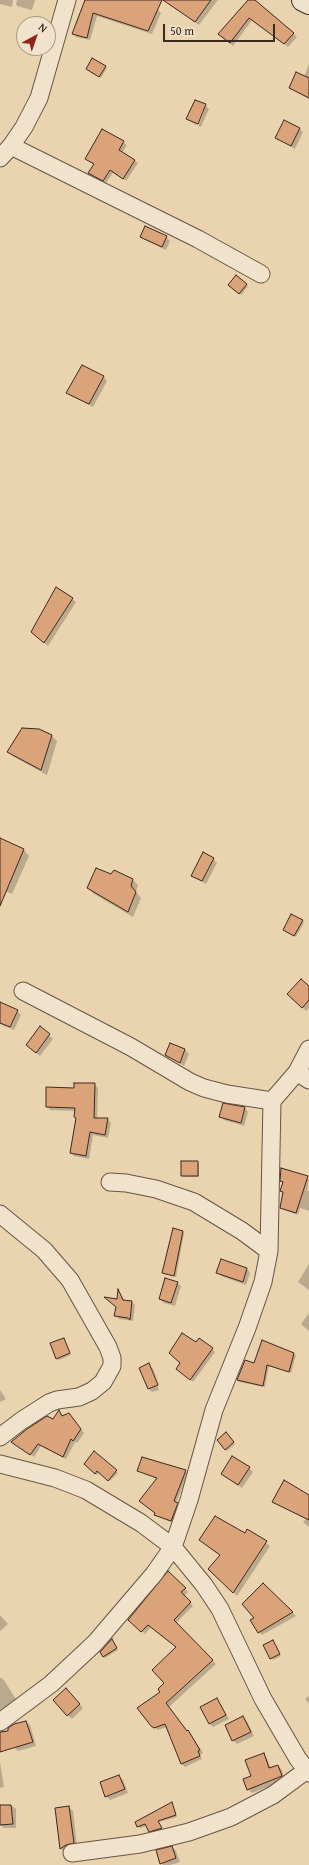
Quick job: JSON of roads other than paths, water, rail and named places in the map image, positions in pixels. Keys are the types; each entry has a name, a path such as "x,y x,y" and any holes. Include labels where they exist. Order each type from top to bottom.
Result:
{"main road":[{"path":"303,0 309,3"}],"street":[{"path":"67,0 39,98 24,127 6,152 198,240 261,274"},
{"path":"23,991 130,1047 190,1082 211,1090 272,1101 303,1076 309,1049"},
{"path":"0,1722 51,1684 94,1643 154,1574 173,1547 189,1500 214,1410 247,1328 262,1282 269,1251 272,1101"},
{"path":"110,1182 126,1183 156,1189 194,1202 242,1231 269,1251"},
{"path":"0,1214 44,1250 70,1280 108,1347 112,1358 112,1366 103,1382 92,1391 79,1397 49,1403 0,1437"},
{"path":"0,1464 54,1478 86,1490 141,1523 173,1547 204,1585 220,1609 263,1699 308,1771 273,1795 231,1817 189,1832 140,1844 72,1853"}]}
